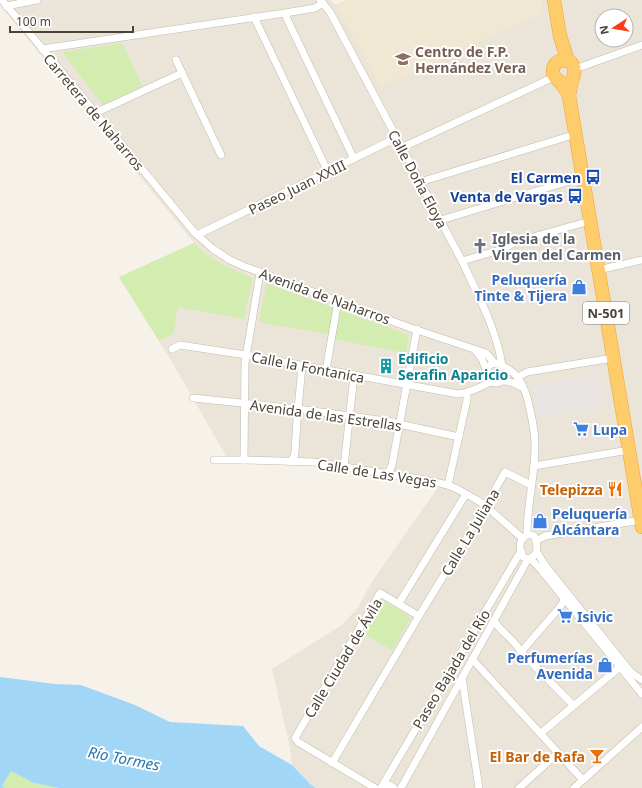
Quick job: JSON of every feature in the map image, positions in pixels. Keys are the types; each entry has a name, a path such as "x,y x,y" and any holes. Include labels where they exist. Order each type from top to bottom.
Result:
{"highway":[{"name":"N-501","path":"554,0 560,36 568,67 569,96 641,524"},
{"name":"N-501","path":"568,67 555,65 553,68 557,79 569,96"},
{"path":"557,79 567,82 570,80 568,67"}],"street":[{"path":"4,3 37,0"},
{"path":"42,49 316,8 322,2"},
{"name":"Calle Doña Eloya","path":"322,2 330,12 462,262 495,335 503,366"},
{"name":"Carretera de Naharros","path":"4,3 187,223"},
{"path":"285,13 354,159"},
{"path":"254,17 328,172"},
{"path":"568,67 642,44"},
{"path":"176,60 221,155"},
{"path":"95,113 182,73"},
{"path":"401,148 557,79"},
{"path":"420,182 576,134"},
{"name":"Paseo Juan XXIII","path":"197,235 396,138"},
{"path":"441,220 583,177"},
{"path":"462,262 503,249 515,242 590,221"},
{"name":"Avenida de Naharros","path":"187,223 197,235 213,249 237,263 260,273 483,352 487,354 494,363"},
{"path":"598,270 642,260"},
{"path":"244,460 244,363 260,273"},
{"path":"326,370 338,301"},
{"path":"385,474 390,470 392,465 417,329"},
{"name":"Calle la Fontanica","path":"172,349 180,345 246,355 458,394 467,393 490,382"},
{"path":"475,350 482,359 486,369 486,376 490,382 497,384 503,381 509,381 524,390"},
{"path":"518,377 527,372 613,358"},
{"path":"486,369 494,363 500,363 518,377 531,410 535,446 534,466 527,525 520,544 520,551 523,557 529,559 538,566 622,666 641,678"},
{"path":"290,462 294,457 295,452 302,366"},
{"path":"503,366 506,374 503,381"},
{"path":"344,467 354,375"},
{"path":"448,485 467,400 467,393"},
{"name":"Avenida de las Estrellas","path":"193,398 298,409 393,422 459,437"},
{"path":"534,466 629,450"},
{"name":"Calle de Las Vegas","path":"214,460 314,462 448,485 486,506 524,536"},
{"name":"Calle La Juliana","path":"332,764 505,472 531,485"},
{"path":"419,616 399,603 466,494"},
{"path":"536,541 545,536 641,524"},
{"path":"524,536 534,536 537,552 543,562 642,694"},
{"name":"Paseo Bajada del Río","path":"379,787 520,551"},
{"path":"529,559 537,552"},
{"name":"Paseo Bajada del Río","path":"401,788 529,559"},
{"name":"Calle Ciudad de Ávila","path":"332,764 298,742 295,738 380,593 399,603"},
{"path":"521,652 564,602 564,597"},
{"path":"494,621 499,629 573,705"},
{"path":"472,659 583,780"},
{"path":"540,733 622,666"},
{"path":"462,678 479,788"},
{"path":"574,788 642,727"},
{"path":"519,788 558,753"},
{"path":"332,764 379,787 388,784 394,788"}],"shaded area":[{"path":"0,0 331,0 336,5 345,0 642,0 642,788 316,788 310,784 292,765 290,748 272,669 342,625 358,607 373,580 439,486 344,469 293,463 230,463 172,362 119,277 194,243 0,5"},
{"name":"Centro de F.P. Hernández Vera","path":"345,0 541,0 543,13 380,87 336,5"},
{"path":"597,374 602,409 539,415 532,385"}],"green space":[{"path":"122,43 143,86 103,105 62,52"},
{"path":"194,243 214,260 253,278 244,319 178,307 173,334 159,341 119,277"},
{"path":"268,284 409,335 406,353 327,338 328,334 259,322 266,285"},
{"path":"382,600 411,618 392,650 363,633"},
{"path":"11,771 34,783 59,788 5,788 2,786"}],"water":[{"name":"Río Tormes","path":"0,677 55,684 81,685 135,705 170,722 243,726 259,746 292,765 310,784 316,788 59,788 34,783 11,771 2,786 5,788 0,788"}],"place":[{"name":"Centro de F.P. Hernández Vera","path":"403,59"},
{"name":"El Carmen","path":"593,177"},
{"name":"Venta de Vargas","path":"575,196"},
{"name":"Iglesia de la Virgen del Carmen","path":"480,246"},
{"name":"Peluquería Tinte & Tijera","path":"579,287"},
{"name":"Edificio Serafin Aparicio","path":"386,366"},
{"name":"Lupa","path":"581,429"},
{"name":"Telepizza","path":"615,489"},
{"name":"Peluquería Alcántara","path":"540,521"},
{"name":"Isivic","path":"565,616"},
{"name":"Perfumerías Avenida","path":"605,665"},
{"name":"El Bar de Rafa","path":"597,756"}]}
